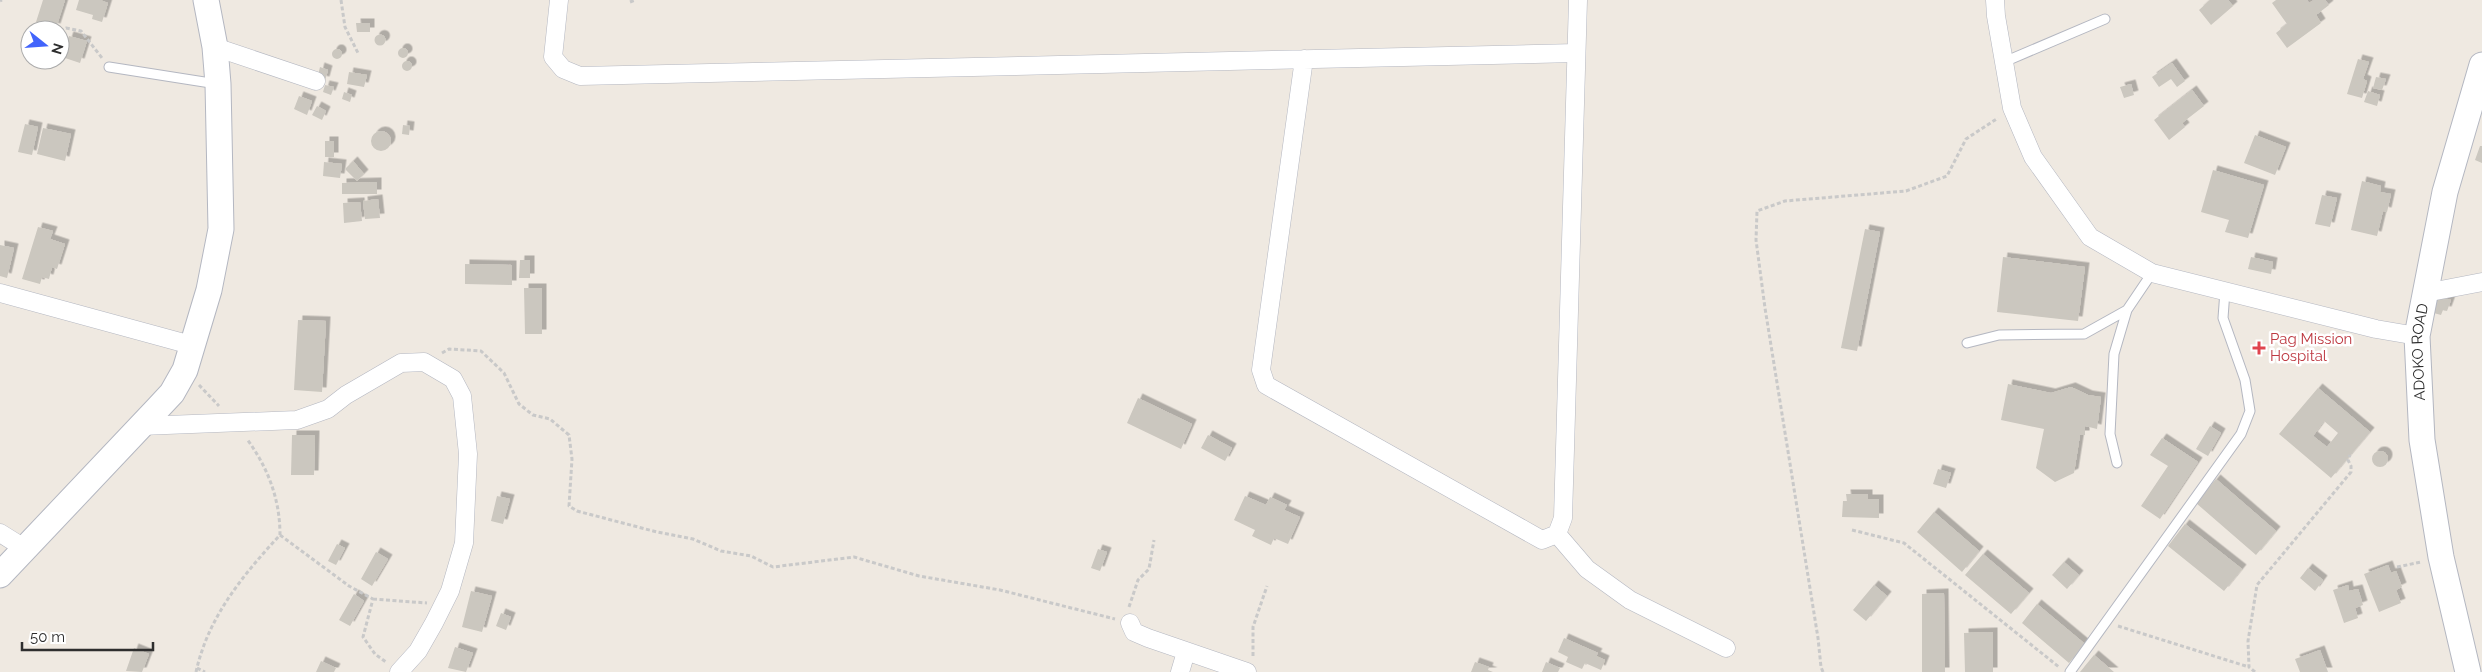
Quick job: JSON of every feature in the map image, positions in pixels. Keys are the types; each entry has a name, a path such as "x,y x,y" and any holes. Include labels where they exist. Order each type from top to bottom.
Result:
{"street":[{"path":"0,575 172,393 185,370 209,290 221,229 218,84 215,47 206,0"},
{"path":"559,0 553,57 564,69 580,76 1576,53"},
{"path":"1304,59 1261,370 1266,385 1542,540 1557,534 1563,518 1578,0"},
{"path":"1995,0 1996,16 2012,108 2033,157 2090,237 2152,273 2376,329 2417,336"},
{"path":"215,47 316,81"},
{"name":"ADOKO ROAD","path":"2468,672 2441,557 2422,440 2417,336 2445,192 2482,65"},
{"path":"2424,293 2482,282"},
{"path":"0,293 191,345"},
{"path":"141,426 297,420 328,410 346,395 401,363 424,362 453,379 462,396 468,454 465,481 467,508 464,544 450,590 418,651 395,669"},
{"path":"0,533 24,548"},
{"path":"1557,534 1587,569 1630,600 1726,648"},
{"path":"1130,623 1134,632 1186,652 1250,668"},
{"path":"1180,672 1186,652"}],"lane":[{"path":"2004,62 2105,19"},
{"path":"108,68 218,84"},
{"path":"2117,464 2110,434 2114,354 2127,310 2152,273"},
{"path":"2070,672 2241,434 2250,411 2245,380 2223,318 2225,292"},
{"path":"1967,343 1999,335 2084,334 2127,310"}],"path":[{"path":"340,0 344,27 358,53"},
{"path":"630,2 635,0"},
{"path":"70,29 81,31 108,68"},
{"path":"1823,672 1765,308 1756,240 1757,211 1785,201 1906,191 1947,176 1966,139 2012,108"},
{"path":"462,348 481,351 504,372 519,404 533,415 550,418 569,435 572,459 568,506 577,511 657,532 693,539 720,551 751,556 773,567 810,563 824,558 854,556 919,576 1000,590 1130,623 1129,609 1138,580 1149,569 1154,540"},
{"path":"185,370 234,423 262,460 280,509 280,535 247,572 217,614 196,670 204,672"},
{"path":"2249,667 2248,641 2257,585 2351,472 2348,460 2350,455"},
{"path":"1852,530 1904,544 2066,672"},
{"path":"280,535 349,586 373,599 443,604"},
{"path":"1250,668 1254,628 1267,586"},
{"path":"373,599 363,638 375,654 395,669"},
{"path":"2106,622 2249,667 2255,672"}],"building":[{"path":"43,0 65,0 59,20 37,20"},
{"path":"79,0 100,0 108,3 102,22 92,19 93,15 76,10"},
{"path":"2210,0 2228,0 2233,6 2211,25 2199,10"},
{"path":"2276,0 2307,0 2309,3 2314,0 2325,0 2329,5 2316,15 2321,23 2287,48 2276,33 2287,24 2272,3"},
{"path":"356,23 370,23 370,32 357,32"},
{"path":"380,34 386,40 380,46 374,40"},
{"path":"70,36 87,41 80,63 70,60"},
{"path":"401,48 405,48 408,53 407,57 401,58 398,55 398,51"},
{"path":"335,49 339,49 342,54 341,58 335,59 332,56 332,52"},
{"path":"2358,59 2369,62 2363,79 2367,81 2362,98 2347,94"},
{"path":"405,61 409,61 412,66 411,70 405,71 402,68 402,64"},
{"path":"2172,63 2185,81 2177,87 2171,79 2159,87 2152,77"},
{"path":"320,67 328,70 325,81 317,79"},
{"path":"349,72 367,75 364,87 347,84"},
{"path":"2376,77 2386,79 2382,90 2373,88"},
{"path":"2131,84 2134,95 2124,98 2120,87"},
{"path":"325,85 334,87 331,95 323,92"},
{"path":"2192,90 2204,106 2182,123 2185,127 2169,140 2154,120"},
{"path":"2368,91 2380,95 2377,106 2364,102"},
{"path":"344,92 352,95 350,102 342,99"},
{"path":"299,96 312,101 307,115 294,109"},
{"path":"317,106 326,111 322,120 312,115"},
{"path":"25,124 38,127 32,155 18,152"},
{"path":"403,125 410,126 409,135 402,134"},
{"path":"43,128 71,134 65,161 37,154"},
{"path":"381,131 388,134 391,141 388,148 381,151 374,148 371,141 374,134"},
{"path":"2255,135 2286,147 2275,175 2244,163"},
{"path":"325,141 334,141 334,157 325,157"},
{"path":"2480,146 2482,146 2482,163 2475,160"},
{"path":"353,161 364,174 357,181 345,169"},
{"path":"324,162 342,164 340,178 323,176"},
{"path":"2213,170 2264,185 2248,238 2225,232 2229,220 2201,212"},
{"path":"2362,181 2381,186 2380,192 2391,194 2387,212 2383,211 2377,236 2351,230"},
{"path":"377,182 377,194 342,194 342,183"},
{"path":"2322,195 2337,198 2330,227 2315,224"},
{"path":"378,199 380,218 365,219 363,201"},
{"path":"360,202 362,221 344,223 343,203"},
{"path":"38,227 53,231 50,239 65,244 57,269 52,267 49,279 42,277 40,284 22,279"},
{"path":"1865,229 1880,232 1857,351 1841,348"},
{"path":"0,245 14,248 7,278 0,276"},
{"path":"2003,257 2085,267 2078,321 1997,312"},
{"path":"2251,257 2273,262 2271,274 2248,269"},
{"path":"520,260 530,260 530,278 519,278"},
{"path":"465,264 512,265 512,285 465,284"},
{"path":"524,288 542,288 542,334 525,334"},
{"path":"2437,296 2451,300 2447,311 2443,310 2441,315 2430,312"},
{"path":"298,320 326,321 322,392 294,390"},
{"path":"2008,384 2051,393 2071,387 2088,395 2101,397 2097,429 2085,426 2085,435 2080,435 2074,473 2055,482 2036,468 2044,429 2001,420"},
{"path":"2318,388 2370,432 2331,478 2279,434","holes":["2324,421 2338,433 2327,447 2313,436"]},
{"path":"1138,398 1192,424 1181,449 1127,423"},
{"path":"2210,426 2221,433 2208,456 2196,449"},
{"path":"292,435 315,435 314,475 291,475"},
{"path":"1208,435 1232,448 1225,461 1201,448"},
{"path":"2162,438 2198,462 2160,519 2141,506 2168,466 2150,455"},
{"path":"2377,451 2383,451 2388,456 2386,465 2377,467 2372,462 2372,456"},
{"path":"1938,469 1951,473 1946,488 1933,484"},
{"path":"2216,479 2276,531 2256,555 2196,503"},
{"path":"1846,494 1868,494 1868,499 1879,499 1879,518 1842,517 1843,501 1847,501"},
{"path":"497,496 510,499 503,524 491,521"},
{"path":"1245,496 1266,505 1270,497 1287,505 1284,510 1300,517 1288,544 1274,538 1271,545 1252,536 1255,530 1234,520"},
{"path":"1934,512 1979,551 1962,572 1917,532"},
{"path":"2185,524 2242,569 2224,591 2168,546"},
{"path":"337,544 345,548 336,565 328,561"},
{"path":"1098,549 1107,552 1100,571 1091,568"},
{"path":"376,552 388,559 372,586 361,579"},
{"path":"1983,554 2029,593 2011,614 1965,575"},
{"path":"2064,562 2079,575 2067,589 2052,575"},
{"path":"2388,565 2391,573 2396,571 2402,587 2396,590 2401,603 2379,612 2364,574"},
{"path":"2308,568 2323,580 2315,591 2300,578"},
{"path":"1874,585 1887,596 1866,621 1853,610"},
{"path":"2348,585 2349,591 2358,589 2363,605 2355,608 2358,618 2344,623 2333,590"},
{"path":"471,591 492,596 482,632 462,627"},
{"path":"1944,593 1945,672 1922,672 1922,594"},
{"path":"354,594 364,601 350,626 339,620"},
{"path":"2037,604 2085,644 2069,663 2022,623"},
{"path":"501,613 511,617 506,630 496,626"},
{"path":"1993,632 1993,672 1965,672 1964,633"},
{"path":"1564,638 1598,653 1596,656 1605,660 1601,670 1585,663 1582,669 1566,662 1568,657 1558,652"},
{"path":"455,647 473,653 466,672 448,668"},
{"path":"134,648 149,654 142,672 126,671"},
{"path":"2320,650 2328,672 2300,672 2295,659"},
{"path":"2094,655 2114,672 2080,672"},
{"path":"321,661 336,668 334,672 316,672"},
{"path":"1475,662 1489,667 1488,670 1493,672 1471,672"},
{"path":"1546,662 1560,668 1558,672 1542,672"}],"place":[{"name":"Pag Mission Hospital","path":"2259,348"}]}
